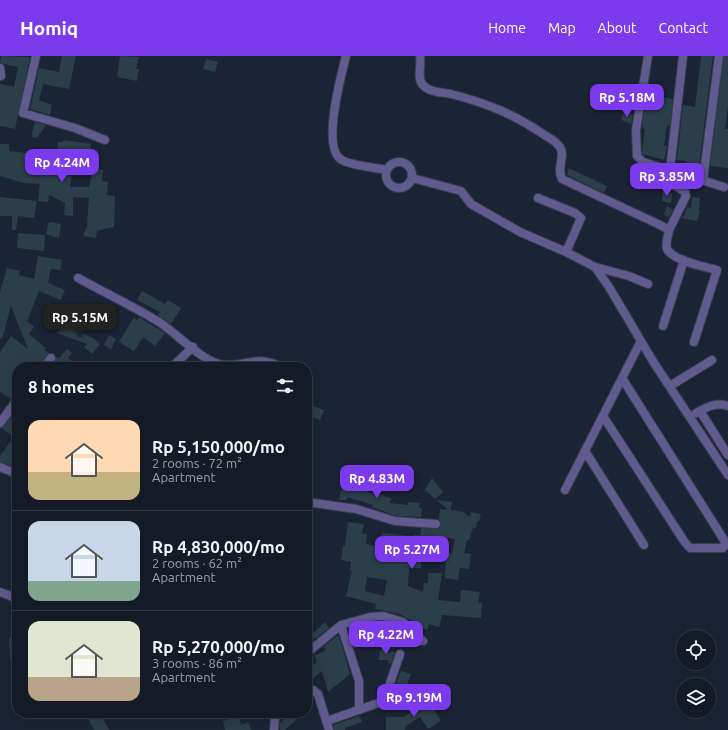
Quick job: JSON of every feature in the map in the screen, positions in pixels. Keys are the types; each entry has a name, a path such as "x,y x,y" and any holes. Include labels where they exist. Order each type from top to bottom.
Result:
{"street":[{"path":"36,56 23,113 76,128 105,140"},
{"path":"346,56 332,136 336,155 342,161 387,170"},
{"path":"420,56 422,61 419,76 421,84 428,90 451,94 508,112 557,143 561,148 562,155 559,172 562,179 669,230"},
{"path":"648,56 636,130 637,156 643,162 724,188"},
{"path":"670,170 684,56"},
{"path":"703,180 719,56"},
{"path":"400,162 411,170 412,178 409,184 398,188 388,182 386,176 387,170 392,164 400,162"},
{"path":"412,178 461,191 471,204 513,228 566,252 594,267 629,276 648,284"},
{"path":"668,181 685,192 686,196 669,230 666,243 667,250 684,260 717,270 694,342"},
{"path":"538,198 575,213 581,218 566,252"},
{"path":"663,326 684,260"},
{"path":"594,267 728,475"},
{"path":"78,278 159,322 208,360 214,362"},
{"path":"565,490 641,341"},
{"path":"177,362 193,347"},
{"path":"48,362 51,358"},
{"path":"670,386 712,360"},
{"path":"255,362 266,362"},
{"path":"603,416 690,548 723,548 725,545 724,540 622,378"},
{"path":"690,416 711,405 720,404 728,406"},
{"path":"0,424 12,407"},
{"path":"700,411 728,455"},
{"path":"585,451 644,545"},
{"path":"0,467 12,472"},
{"path":"312,503 356,510 395,521 436,524"},
{"path":"0,592 12,598"},
{"path":"312,649 341,625 354,620 383,616 403,622 423,641"},
{"path":"341,625 359,681 359,710"},
{"path":"327,721 381,702 385,698 400,654"},
{"path":"312,690 318,694 329,730"},
{"path":"274,730 275,718"}],"building":[{"path":"1,56 30,57 15,129 0,126 0,84 14,87 18,67 0,63"},
{"path":"62,56 76,56 69,89 43,84 39,100 52,105 50,115 30,109 39,68 59,72"},
{"path":"120,56 139,57 136,69 139,69 137,81 117,77"},
{"path":"701,56 713,56 699,166 686,165 687,161 677,160 683,105 695,107"},
{"path":"724,56 728,56 728,106 725,129 728,129 728,168 710,166"},
{"path":"206,59 218,62 215,72 203,69"},
{"path":"653,93 663,96 662,97 673,99 670,126 667,125 664,146 667,146 664,160 642,154 645,129 642,128 644,113 646,108 651,108"},
{"path":"623,113 633,115 631,124 621,120"},
{"path":"35,122 46,125 37,138 31,137"},
{"path":"64,140 91,144 89,153 72,150 73,167 70,187 89,187 93,168 103,170 102,181 108,182 107,195 115,196 114,227 97,231 96,238 83,236 87,227 89,198 73,197 73,216 64,215 65,203 49,195 48,202 38,201 40,184 24,183 0,176 0,144 9,144 9,151 26,153 25,157 47,159 47,157 57,157 58,142 63,142"},
{"path":"569,168 607,186 604,193 567,175"},
{"path":"663,191 672,193 671,203 662,201"},
{"path":"0,197 37,201 34,218 18,216 16,230 12,230 12,216 0,216"},
{"path":"692,197 700,198 700,211 697,221 681,218 684,216 687,207 691,208"},
{"path":"667,206 673,210 669,217 664,215"},
{"path":"49,222 61,224 59,238 46,234"},
{"path":"18,233 45,235 44,251 17,248"},
{"path":"38,256 62,260 60,270 51,269 48,283 65,290 61,300 39,291 27,321 34,327 29,334 46,348 44,350 49,353 43,362 12,362 11,399 0,392 0,352 11,336 28,349 11,306 2,339 0,338 0,292 7,268 20,271 19,275 34,279"},
{"path":"142,291 165,304 168,300 181,308 171,324 158,315 160,312 137,300"},
{"path":"134,317 137,321 139,317 165,333 155,346 143,337 134,351 119,342"},
{"path":"64,325 93,338 100,344 92,354 84,347 87,344 57,333"},
{"path":"109,335 116,339 111,349 104,345"},
{"path":"67,349 72,353 68,358 74,362 54,362 56,357 59,358"},
{"path":"312,406 324,410 320,420 312,417"},
{"path":"12,416 12,436 1,428"},
{"path":"10,442 12,443 12,466 0,462 0,456"},
{"path":"346,471 358,475 354,488 391,498 390,503 408,505 408,502 420,503 419,508 422,508 421,517 396,516 372,507 373,505 347,497 347,500 339,500"},
{"path":"432,478 443,492 435,499 425,490"},
{"path":"437,500 452,502 451,510 463,512 470,517 471,512 481,514 479,521 477,521 476,528 473,528 469,540 467,540 464,553 471,554 469,569 460,568 458,580 445,578 446,553 452,553 455,539 437,536 436,559 421,559 421,568 409,568 408,586 423,592 424,583 428,583 428,573 442,573 438,600 460,602 461,590 480,592 478,603 482,603 481,618 442,615 439,627 429,624 427,630 414,625 414,622 400,614 375,609 376,604 346,596 352,571 350,571 351,562 341,560 343,546 345,546 348,522 364,524 362,534 367,534 366,544 381,547 382,533 413,536 420,535 421,528 439,529 441,524 439,519 440,509 448,510","holes":["367,577 387,580 384,596 365,591"]},
{"path":"325,622 329,628 315,639 312,634"},
{"path":"370,628 369,631 391,633 391,639 359,638 361,646 354,648 349,633"},
{"path":"339,636 350,674 328,692 322,671 312,679 312,666 317,662 314,656 326,650 323,647"},
{"path":"9,638 12,638 12,659 10,659"},
{"path":"383,648 389,649 388,652 395,652 391,663 388,663 389,660 379,660 380,651"},
{"path":"401,671 411,674 406,687 416,691 406,697 404,693 394,690"},
{"path":"428,700 441,721 428,729 420,717 406,726 405,730 386,730 386,717 404,717"},
{"path":"359,716 362,722 345,728 345,730 334,730 333,725"},
{"path":"88,718 103,718 109,730 94,730"},
{"path":"239,718 241,725 248,722 251,730 225,730 223,721"},
{"path":"286,718 298,718 285,730 280,730 280,723"}]}
